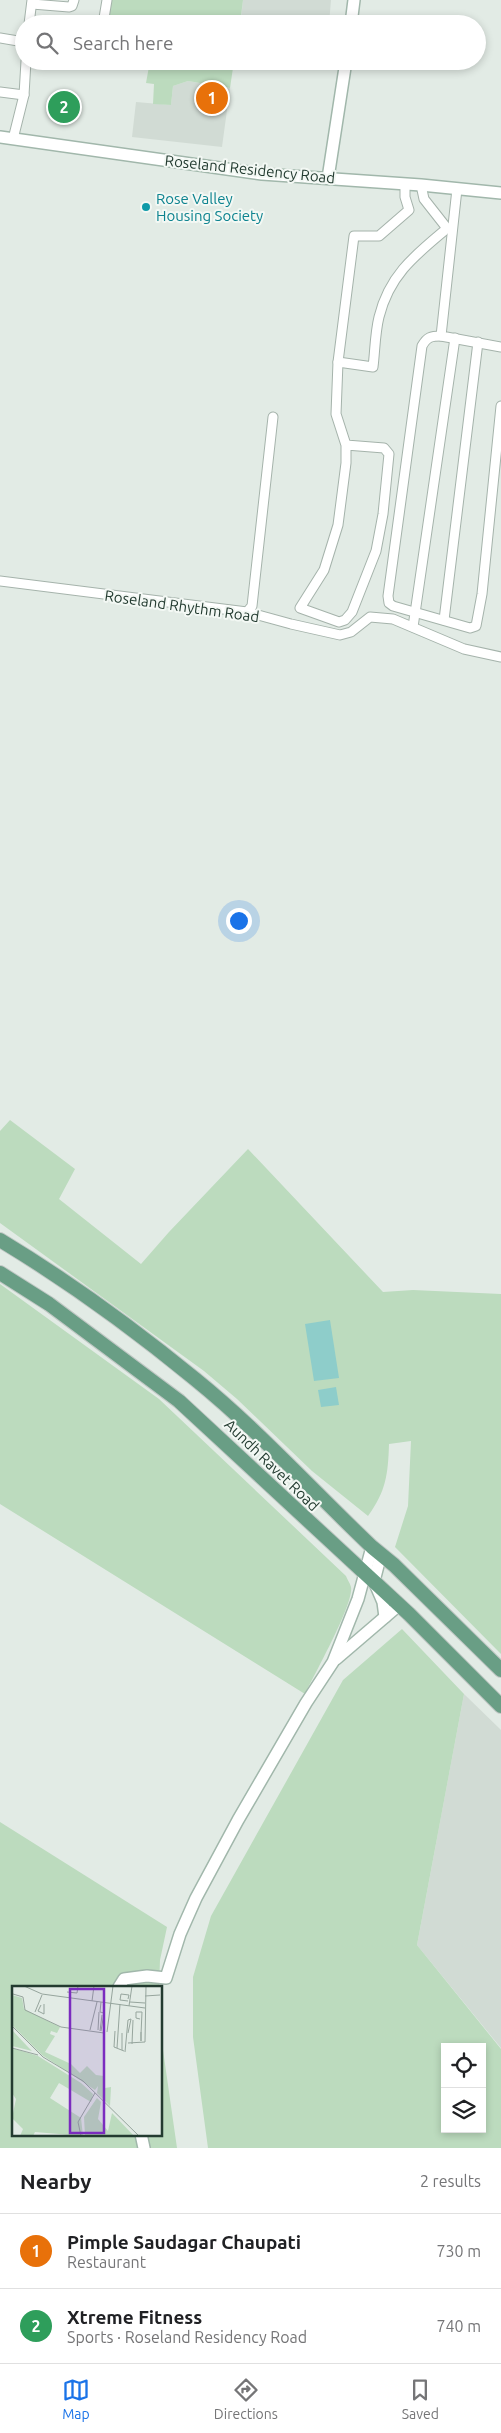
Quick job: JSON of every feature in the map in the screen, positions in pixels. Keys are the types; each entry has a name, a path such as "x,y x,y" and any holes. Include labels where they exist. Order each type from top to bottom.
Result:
{"main road":[{"name":"Aundh Ravet Road","path":"0,1240 64,1281 196,1379 376,1550 394,1564 501,1670"},
{"name":"Aundh Ravet Road","path":"0,1273 49,1304 179,1401 399,1605 501,1706"}],"street":[{"path":"30,15 32,2 69,7 72,6 74,0"},
{"path":"104,15 106,0"},
{"path":"352,15 354,0"},
{"path":"0,38 15,40"},
{"path":"13,139 24,95 25,70"},
{"path":"328,178 345,70"},
{"path":"0,92 24,95"},
{"name":"Roseland Residency Road","path":"0,137 262,174 421,185 501,193"},
{"path":"405,184 404,197 409,210"},
{"path":"338,362 373,367 379,316 391,286 410,259 444,231 446,227 424,199 421,185"},
{"path":"440,336 457,189"},
{"path":"346,446 384,448 389,454 383,514 376,551 352,612 345,620 339,622 300,608 324,570 338,525 346,462 346,446 336,414 338,362 354,236 379,236 424,199"},
{"path":"501,347 440,336 431,336 425,340 422,346 388,596 393,606 416,611 470,628 476,626 479,621 501,406"},
{"path":"413,627 456,338"},
{"path":"444,620 478,342"},
{"path":"247,612 252,606 273,417"},
{"name":"Roseland Rhythm Road","path":"0,581 247,612 340,635 351,632 370,617 393,619 464,649 501,657"},
{"path":"120,1986 124,1979 135,1976 166,1978 180,1934 196,1898 243,1811 306,1703 333,1662 358,1599 369,1577 376,1550"},
{"path":"369,1577 383,1602 385,1617"},
{"path":"333,1662 399,1605"}],"shaded area":[{"path":"243,0 331,0 330,15 241,15"},
{"path":"188,81 230,88 222,147 132,137 136,102 171,105 173,86"},
{"path":"464,1694 501,1730 501,2048 417,1945"}],"green space":[{"path":"110,0 243,0 241,15 108,15"},
{"path":"148,70 233,70 230,88 188,81 173,86 171,105 153,104 154,84 146,83"},
{"path":"10,1120 75,1169 59,1199 141,1264 248,1149 383,1292 413,1290 501,1294 501,1654 395,1547 408,1506 411,1441 389,1444 385,1482 379,1499 368,1516 312,1471 237,1399 204,1371 0,1223 0,1131"},
{"path":"0,1284 159,1399 346,1576 351,1587 346,1608 305,1694 0,1504"},
{"path":"402,1629 464,1694 417,1945 501,2049 501,2148 208,2148 193,2037 193,1977 211,1916 343,1680"},
{"path":"0,1822 167,1927 160,1960 159,1986 12,1986 12,2136 162,2136 162,2043 177,2148 0,2148"}],"water":[{"path":"330,1320 339,1378 314,1381 305,1324"},
{"path":"336,1387 339,1405 321,1407 318,1390"}],"place":[{"name":"Pimple Saudagar Chaupati","path":"212,98"},
{"name":"Xtreme Fitness","path":"64,107"},
{"name":"Rose Valley Housing Society","path":"146,207"}]}
